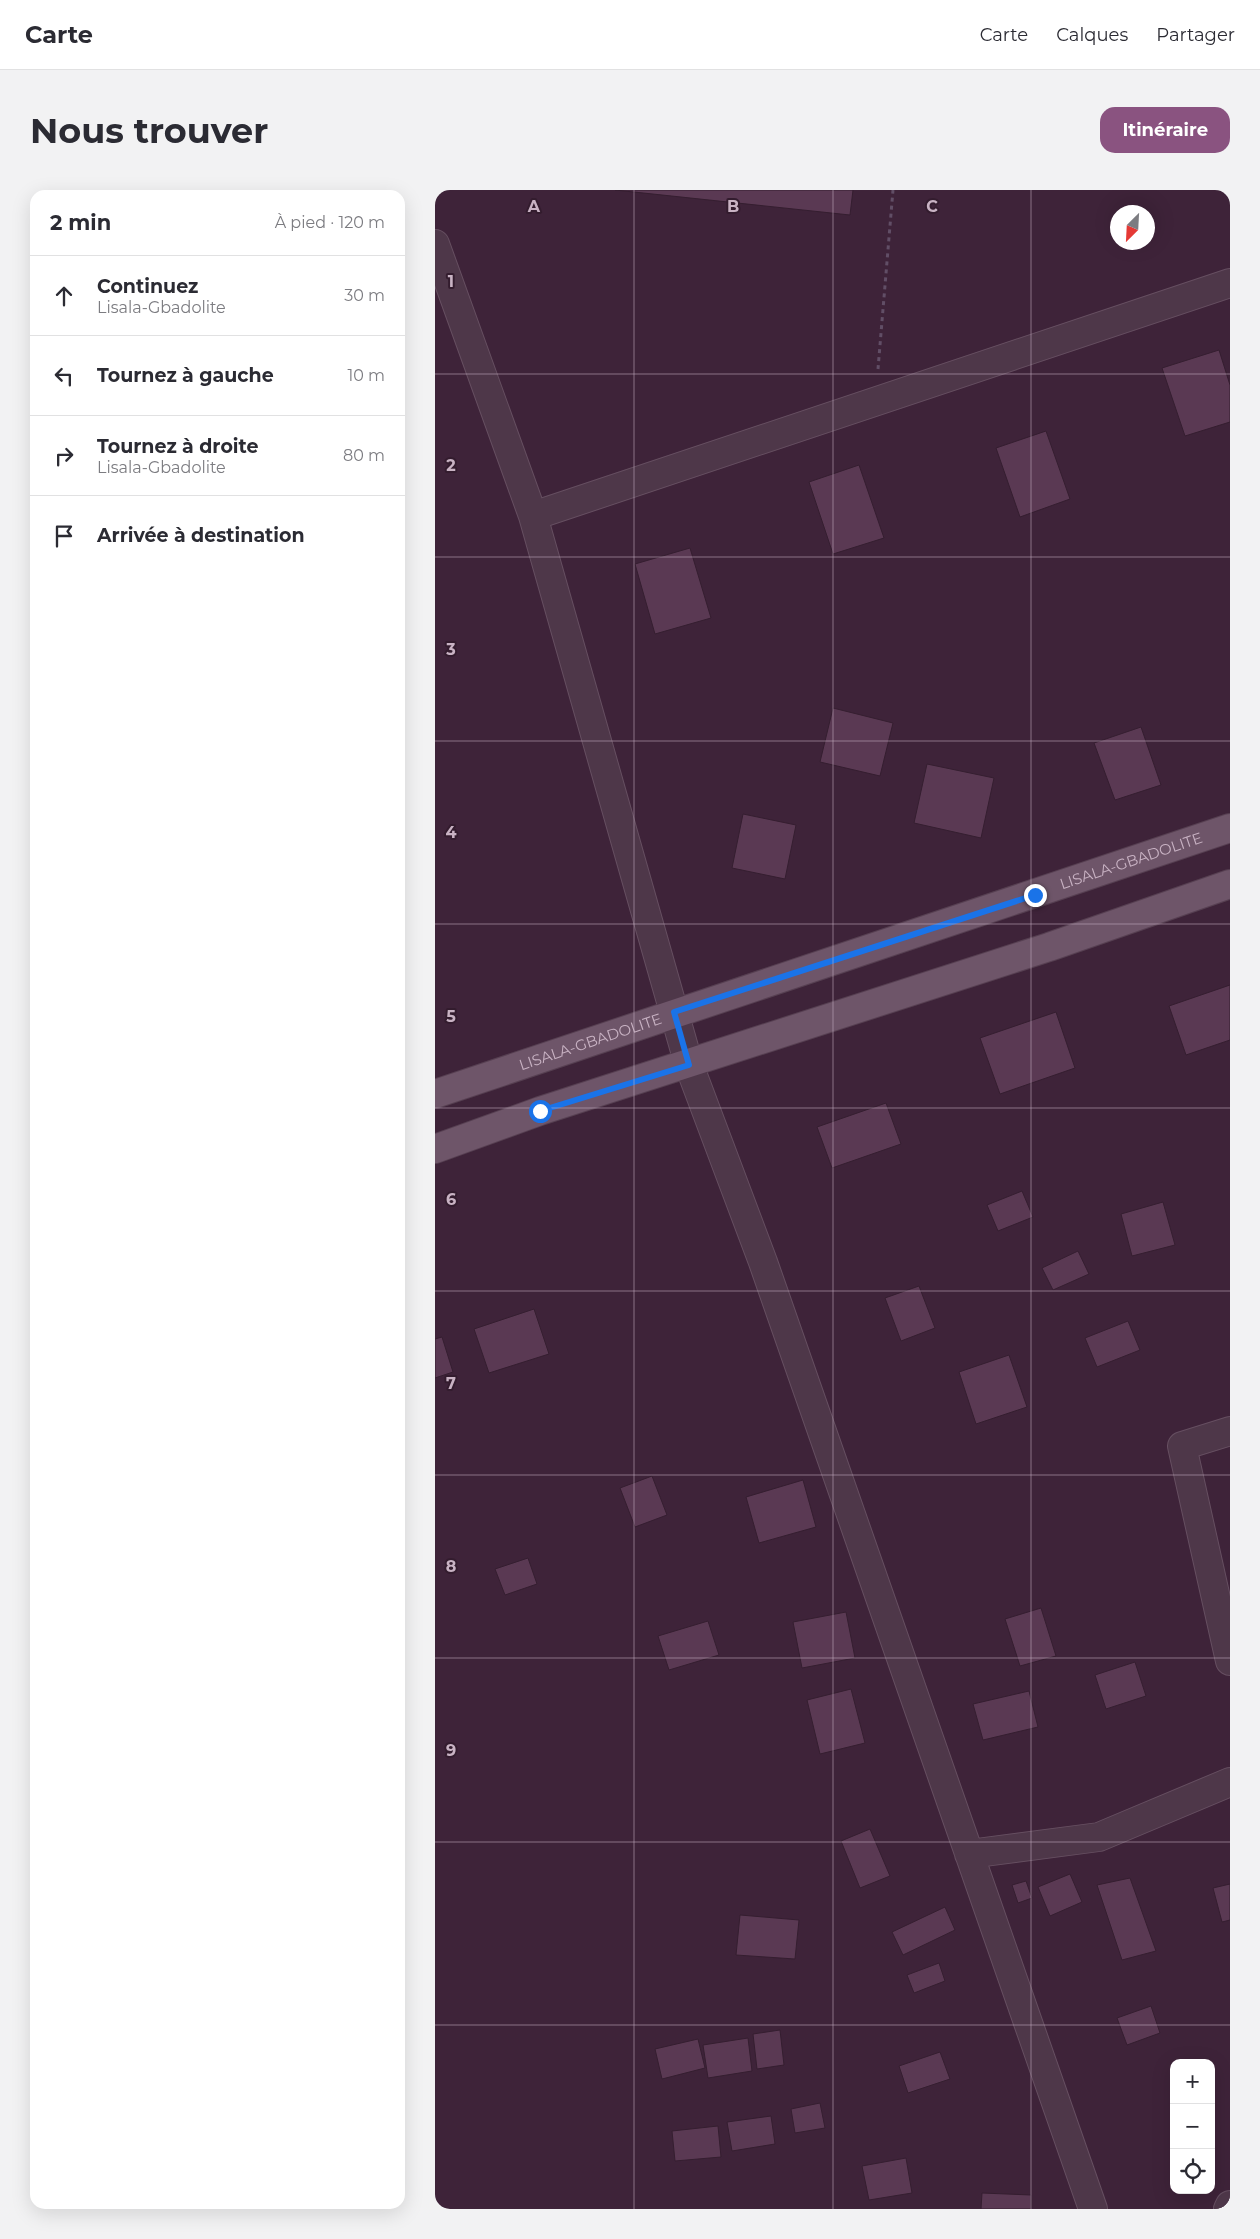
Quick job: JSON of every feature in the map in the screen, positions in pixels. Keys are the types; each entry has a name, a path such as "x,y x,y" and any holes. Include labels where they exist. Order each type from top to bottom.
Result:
{"main road":[{"name":"LISALA-GBADOLITE","path":"435,1094 674,1012 1035,895 1230,828"},
{"path":"435,1149 540,1111 689,1065 1040,950 1230,884"}],"street":[{"path":"435,244 533,516 689,1065 763,1262 1093,2209"},
{"path":"533,516 1230,283"},
{"path":"1230,1431 1181,1446 1230,1661"},
{"path":"969,1854 1099,1837 1230,1782"},
{"path":"1228,2209 1230,2205"}],"path":[{"path":"875,402 893,190"}],"building":[{"path":"615,190 853,190 850,215"},
{"path":"1219,350 1230,385 1230,422 1185,436 1162,368"},
{"path":"1046,431 1070,499 1020,517 996,448"},
{"path":"859,465 884,538 833,554 809,482"},
{"path":"690,548 711,618 655,634 635,564"},
{"path":"833,708 893,723 880,776 820,762"},
{"path":"1141,727 1161,785 1115,800 1094,743"},
{"path":"927,764 994,778 981,838 914,823"},
{"path":"743,814 796,825 785,879 732,868"},
{"path":"1230,985 1230,1040 1186,1055 1169,1006"},
{"path":"1056,1012 1075,1068 1000,1094 980,1038"},
{"path":"886,1103 901,1144 832,1168 817,1127"},
{"path":"1022,1191 1033,1217 998,1231 987,1205"},
{"path":"1163,1202 1175,1245 1132,1256 1121,1214"},
{"path":"1078,1251 1089,1274 1053,1290 1042,1268"},
{"path":"919,1286 935,1328 901,1341 885,1298"},
{"path":"534,1309 549,1354 489,1373 474,1329"},
{"path":"1128,1321 1140,1350 1097,1367 1085,1338"},
{"path":"442,1337 453,1372 435,1378 435,1339"},
{"path":"1009,1355 1027,1407 976,1424 959,1372"},
{"path":"652,1476 667,1515 635,1527 620,1488"},
{"path":"803,1480 816,1527 759,1543 746,1497"},
{"path":"528,1558 537,1584 505,1595 495,1569"},
{"path":"1041,1608 1056,1656 1020,1666 1005,1619"},
{"path":"846,1612 855,1658 802,1668 793,1622"},
{"path":"708,1621 719,1655 669,1670 658,1636"},
{"path":"1135,1662 1146,1696 1106,1709 1095,1675"},
{"path":"851,1689 865,1743 820,1754 807,1700"},
{"path":"1029,1691 1038,1727 983,1740 973,1704"},
{"path":"870,1829 890,1876 860,1888 841,1841"},
{"path":"1070,1874 1082,1902 1050,1916 1038,1887"},
{"path":"1130,1878 1156,1951 1122,1960 1097,1885"},
{"path":"1026,1881 1032,1898 1018,1903 1012,1885"},
{"path":"1230,1884 1230,1920 1222,1922 1213,1888"},
{"path":"945,1907 955,1930 903,1955 892,1932"},
{"path":"740,1915 799,1920 795,1959 736,1955"},
{"path":"939,1963 945,1981 914,1993 907,1975"},
{"path":"1151,2006 1160,2033 1127,2045 1117,2018"},
{"path":"780,2030 784,2065 757,2069 753,2034"},
{"path":"748,2038 752,2071 708,2078 703,2045"},
{"path":"698,2039 705,2068 662,2079 655,2049"},
{"path":"940,2052 950,2079 908,2093 899,2066"},
{"path":"820,2103 825,2128 795,2133 791,2109"},
{"path":"771,2116 775,2144 732,2151 727,2122"},
{"path":"718,2126 721,2157 675,2161 672,2131"},
{"path":"906,2158 912,2193 869,2200 862,2166"},
{"path":"982,2193 1031,2195 1031,2209 981,2209"}],"route":[{"path":"540,1111 689,1065 674,1012 1035,895"}]}
